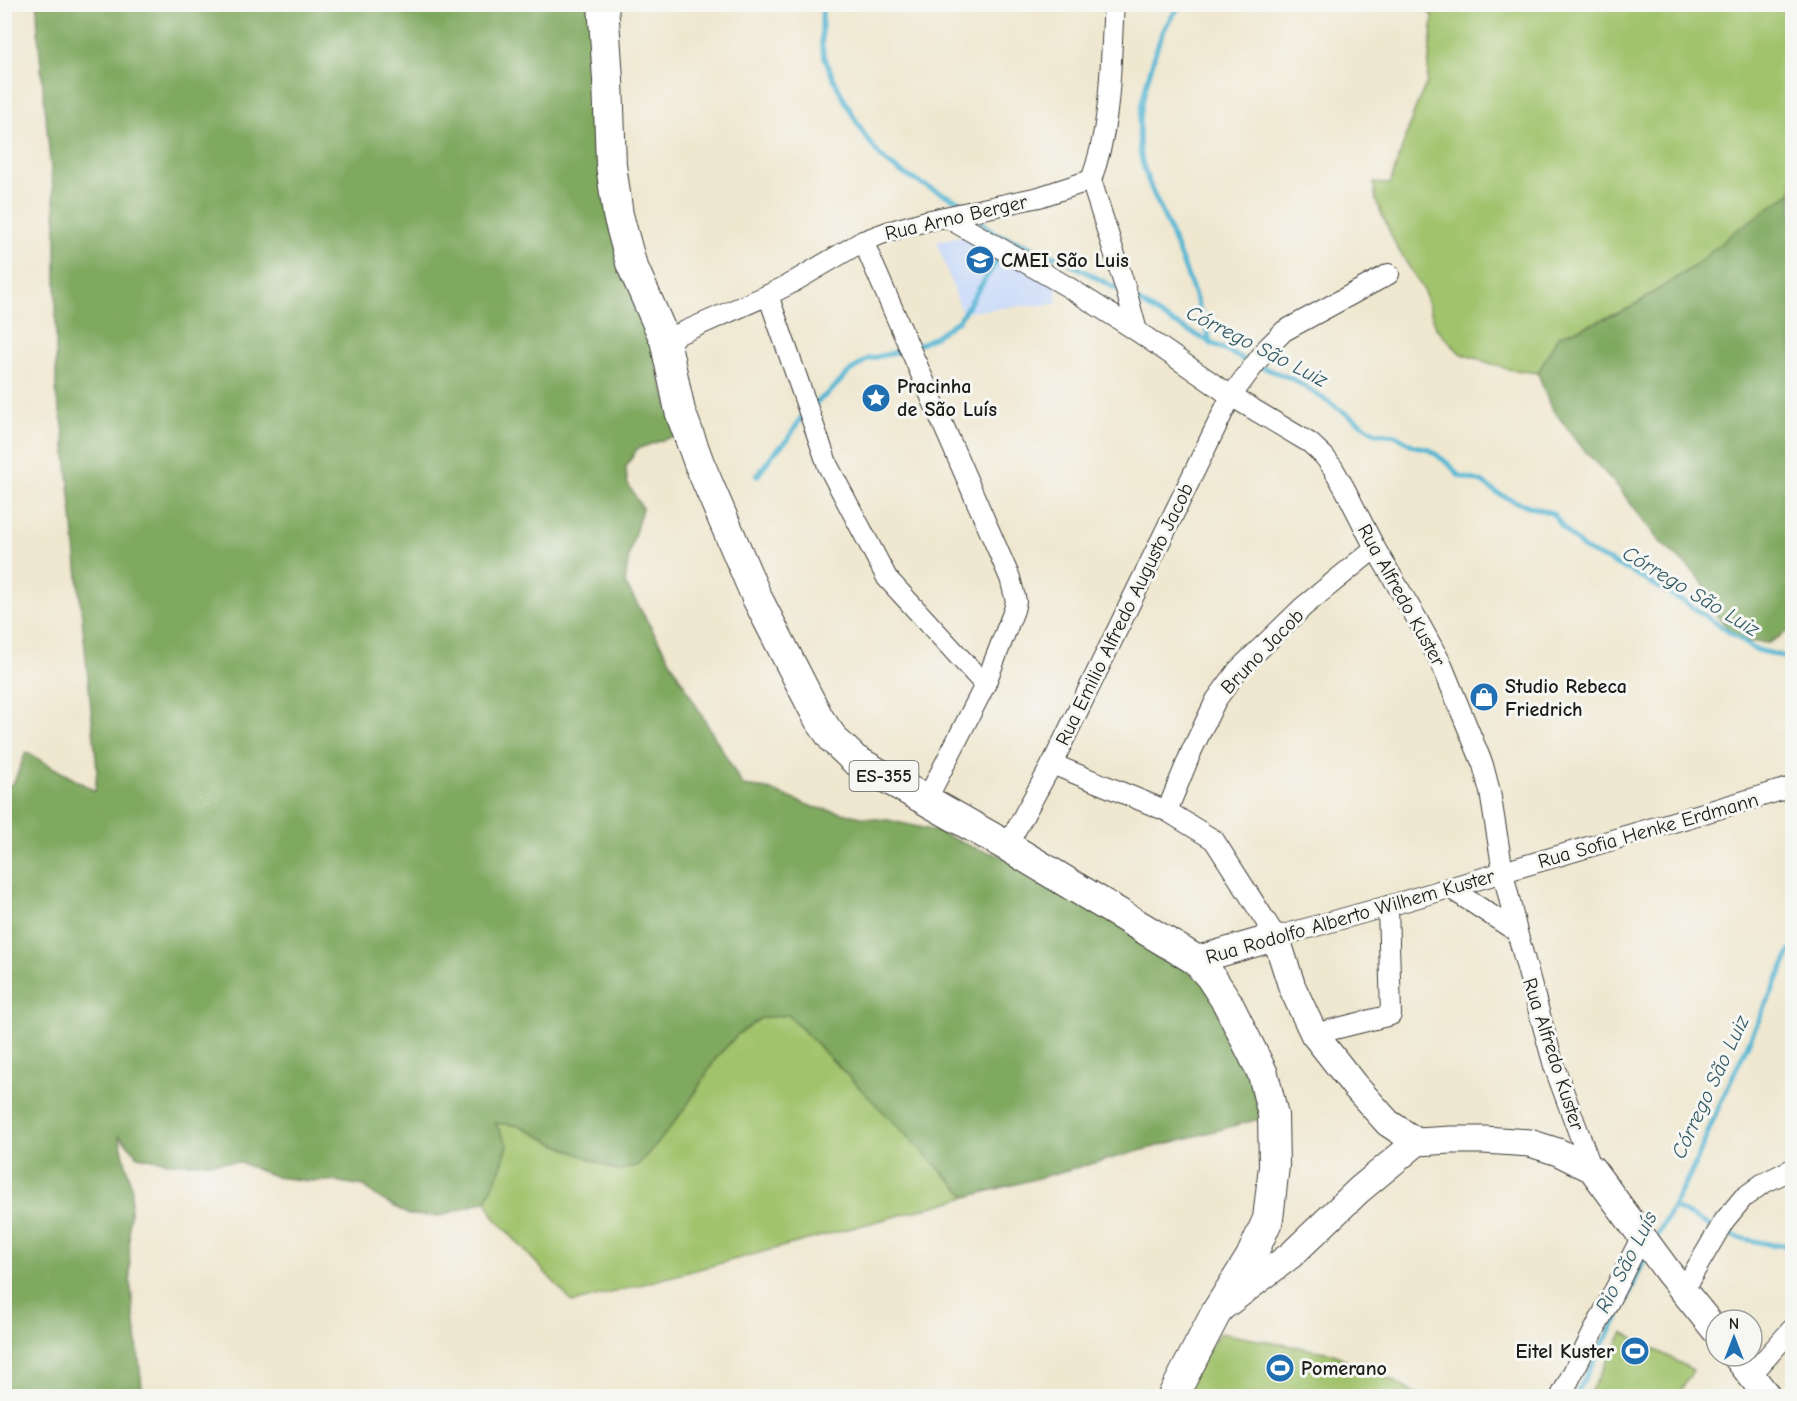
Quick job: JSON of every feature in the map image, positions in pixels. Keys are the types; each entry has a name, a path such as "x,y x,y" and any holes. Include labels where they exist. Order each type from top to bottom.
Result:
{"main road":[{"name":"ES-355","path":"603,4 611,165 618,215 631,263 665,340 680,411 699,463 757,598 819,719 834,740 855,760 1007,846 1196,960 1227,1002 1263,1074 1273,1115 1274,1166 1268,1219 1251,1257 1217,1311 1173,1396"}],"street":[{"path":"1114,4 1105,128 1101,149 1090,180 1137,331"},
{"name":"Rua Arno Berger","path":"665,340 768,295 863,241 909,225 1039,197 1090,180"},
{"name":"Rua Alfredo Kuster","path":"946,217 1068,287 1137,331 1236,389 1310,443 1324,456 1345,489 1375,548 1418,619 1441,663 1483,765 1517,932 1554,1066 1592,1169"},
{"path":"863,241 1010,578 1016,601 985,685 926,801"},
{"name":"Rua Emilio Alfredo Augusto Jacob","path":"1007,846 1052,764 1236,389 1267,348 1293,325 1389,274"},
{"path":"768,295 828,466 887,578 985,685"},
{"name":"Bruno Jacob","path":"1167,811 1216,700 1238,670 1303,607 1375,548"},
{"path":"1052,764 1167,811 1214,840 1276,937 1293,987 1314,1034 1354,1085 1388,1123 1418,1142"},
{"name":"Rua Sofia Henke Erdmann","path":"1503,872 1792,787"},
{"name":"Rua Rodolfo Alberto Wilhem Kuster","path":"1196,960 1503,872"},
{"path":"1450,888 1517,932"},
{"path":"1314,1034 1391,1015 1388,906"},
{"path":"1217,1311 1291,1255 1359,1190 1418,1142 1451,1140 1530,1143 1558,1152 1592,1169 1704,1317"},
{"path":"1676,1282 1708,1250 1724,1221 1743,1198 1762,1184 1792,1169"},
{"path":"1561,1396 1644,1238"},
{"path":"1751,1376 1792,1329"}],"shaded area":[{"name":"CMEI São Luis","path":"963,235 1057,278 1057,304 962,313 937,242"}],"green space":[{"path":"37,5 589,5 626,255 677,435 637,449 626,467 627,482 642,508 629,555 625,583 743,786 768,789 813,807 936,831 972,847 1035,866 1220,994 1263,1118 967,1197 788,1015 761,1018 737,1035 716,1058 686,1107 638,1165 618,1171 551,1142 521,1126 495,1123 508,1145 499,1173 486,1201 440,1216 409,1215 379,1198 364,1186 277,1177 238,1162 173,1163 138,1156 119,1135 132,1190 129,1225 130,1280 143,1396 5,1396 4,786 13,784 26,752 95,791 97,769 63,425 56,395 56,222"},
{"path":"1429,5 1792,5 1792,192 1693,267 1630,308 1558,336 1538,373 1507,369 1460,353 1436,328 1423,289 1396,246 1376,201 1374,183 1390,184 1415,109 1427,82 1433,16 1426,10"},
{"path":"1792,192 1792,629 1769,643 1740,641 1717,616 1712,595 1692,570 1659,541 1619,488 1584,450 1550,406 1538,373 1558,336 1630,308 1693,267 1734,232"},
{"path":"788,1015 967,1197 573,1303 494,1217 486,1201 499,1173 508,1145 495,1123 521,1126 551,1142 618,1171 686,1107 716,1058 737,1035 761,1018"},
{"name":"Eitel Kuster","path":"1623,1332 1693,1370 1678,1396 1588,1396"},
{"name":"Pomerano","path":"1219,1333 1331,1353 1395,1382 1419,1396 1180,1396"}],"waterway":[{"name":"Córrego São Luiz","path":"822,4 822,46 825,57 839,89 869,141 879,154 895,168 960,202 965,207"},
{"path":"1182,4 1163,32 1157,48 1143,96 1139,139 1147,177 1184,265 1211,344"},
{"name":"Córrego São Luiz","path":"974,215 994,233 1062,259 1119,290"},
{"path":"914,347 933,338 959,320 1002,253"},
{"name":"Córrego São Luiz","path":"1135,299 1170,321 1250,363"},
{"path":"813,405 831,391 848,373 868,359 905,350"},
{"name":"Córrego São Luiz","path":"1259,366 1293,379 1376,433 1395,435 1414,446 1429,449 1450,465 1459,476 1482,482 1497,493 1516,502 1551,513 1584,549 1632,572 1691,606 1754,649 1792,659"},
{"path":"757,476 773,454 788,439 804,413"},
{"name":"Córrego São Luiz","path":"1655,1240 1694,1167 1715,1115 1792,948"},
{"path":"1673,1207 1714,1228"},
{"path":"1723,1232 1773,1245 1792,1245"},
{"name":"Rio São Luís","path":"1575,1396 1625,1304 1646,1256"}],"place":[{"name":"CMEI São Luis","path":"980,260"},
{"name":"Pracinha de São Luís","path":"876,398"},
{"name":"Studio Rebeca Friedrich","path":"1484,697"},
{"name":"Eitel Kuster","path":"1635,1351"},
{"name":"Pomerano","path":"1280,1368"}]}
